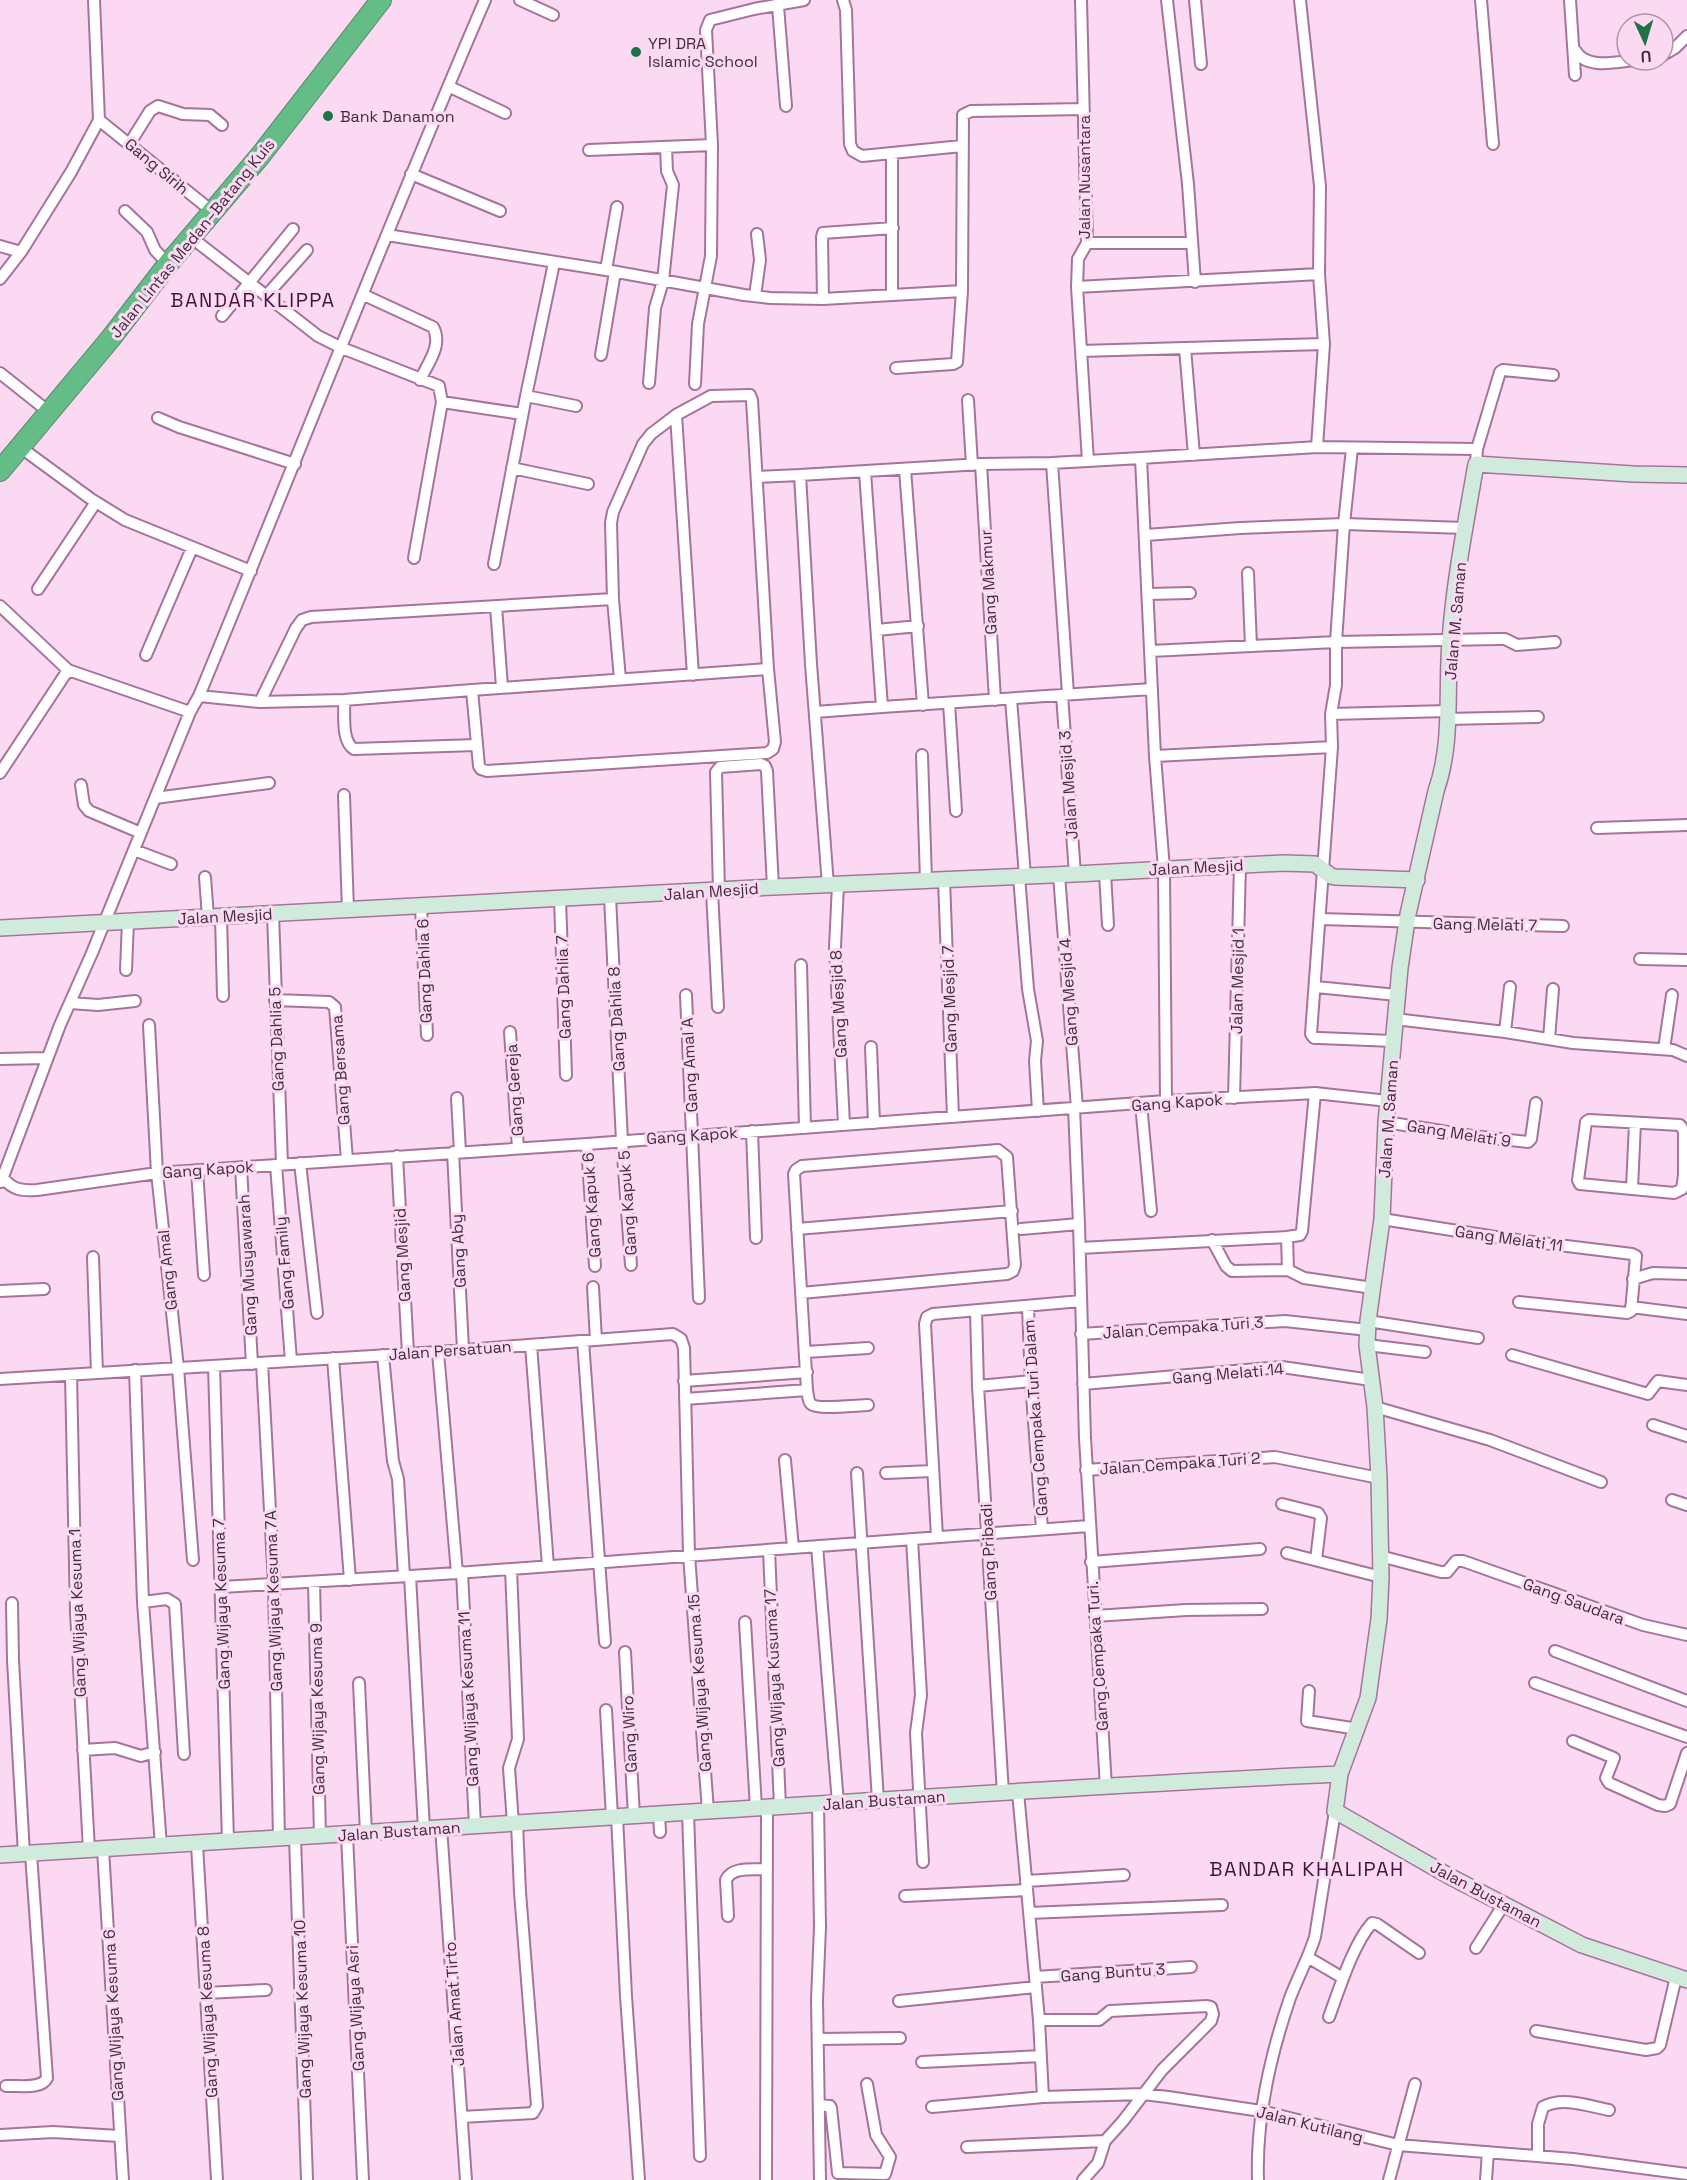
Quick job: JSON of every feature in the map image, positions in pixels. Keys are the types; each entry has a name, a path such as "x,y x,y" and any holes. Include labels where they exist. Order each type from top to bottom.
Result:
{"highway":[{"name":"Jalan Lintas Medan–Batang Kuis","path":"7,458 49,412 111,338 168,264 261,156 381,0"}],"street":[{"path":"0,279 21,252 72,172 99,120 94,0"},
{"path":"2,1176 47,1058 251,571 411,174 450,87 485,0"},
{"path":"520,0 553,15"},
{"path":"695,384 698,324 711,256 712,145 706,30 710,20 804,0"},
{"path":"843,0 846,10 851,148 857,155 862,156 962,146"},
{"name":"Jalan Nusantara","path":"1081,0 1087,243 1078,259 1077,286 1088,461"},
{"path":"1167,0 1188,184 1195,282"},
{"path":"1195,0 1201,64"},
{"path":"1300,0 1320,186 1319,274 1324,344 1317,447"},
{"path":"1481,0 1493,144"},
{"path":"1570,0 1575,75"},
{"path":"778,6 786,106"},
{"path":"1675,48 1687,36"},
{"path":"1575,50 1578,56 1590,63 1615,61"},
{"path":"450,87 505,112"},
{"path":"130,143 150,111 158,106 183,114 210,115 222,125"},
{"path":"896,368 957,362 962,291 963,115 967,111 1083,108"},
{"name":"Gang Sirih","path":"99,120 213,213"},
{"path":"589,150 712,145"},
{"path":"649,383 655,308 663,281 673,185 666,165 666,147"},
{"path":"892,153 892,294"},
{"path":"411,174 500,211"},
{"path":"601,355 617,207"},
{"path":"125,211 147,232 155,250 168,264"},
{"path":"823,299 822,237 824,232 893,228"},
{"path":"222,316 293,229"},
{"path":"755,296 760,260 757,234"},
{"path":"387,236 755,296 823,299 962,291"},
{"path":"192,238 311,332 342,348 439,386 442,402 414,558"},
{"path":"1087,243 1191,243"},
{"path":"0,246 21,252"},
{"path":"266,296 307,250"},
{"path":"494,564 522,414 554,263"},
{"path":"1077,286 1195,282 1319,274"},
{"path":"364,295 434,327 437,344 420,380"},
{"path":"1081,351 1324,344"},
{"path":"1185,348 1194,455"},
{"path":"1476,456 1500,372 1503,370 1553,375"},
{"path":"0,373 49,412"},
{"path":"472,690 479,766 487,771 767,753 773,749 775,742 750,395 711,396 676,415 651,434 643,444 613,512 610,532 620,679"},
{"path":"526,396 576,406"},
{"name":"Gang Makmur","path":"968,400 977,465 995,700"},
{"path":"442,402 522,414"},
{"path":"676,415 693,675"},
{"path":"158,418 179,427 295,464"},
{"path":"757,477 1052,463 1317,447 1476,456 1633,474 1687,475"},
{"path":"1352,448 1344,524 1336,642 1336,685 1331,714 1332,747 1311,1034 1314,1038 1393,1041"},
{"name":"Jalan M. Saman","path":"1340,1774 1368,1698 1379,1619 1381,1577 1378,1478 1375,1407 1368,1332 1382,1219 1386,1122 1397,995 1407,922 1447,745 1450,640 1476,456"},
{"path":"7,458 96,502 125,520 251,571"},
{"path":"1141,458 1155,756 1164,869 1166,1101"},
{"name":"Jalan Mesjid 3","path":"1052,463 1065,695 1067,875"},
{"path":"512,468 588,484"},
{"path":"905,470 923,705"},
{"path":"865,472 882,707"},
{"name":"Gang Mesjid 8","path":"800,475 815,712 833,885 844,1124"},
{"path":"38,589 96,502"},
{"path":"1146,535 1344,524 1465,528"},
{"path":"146,654 192,548"},
{"path":"1248,573 1251,646"},
{"path":"1148,594 1190,593"},
{"path":"260,702 296,628 306,618 613,599"},
{"path":"0,606 68,670 190,712"},
{"path":"496,606 502,687"},
{"path":"877,630 918,626"},
{"path":"1151,651 1336,642 1502,639 1517,645 1555,642"},
{"path":"199,696 260,702 344,700 768,669"},
{"path":"0,773 68,670"},
{"path":"815,712 1152,689"},
{"path":"1011,699 1028,989 1037,1041 1035,1061 1038,1111"},
{"path":"344,700 346,738 350,747 354,749 476,745"},
{"path":"949,703 956,811"},
{"path":"1331,714 1538,717"},
{"path":"1155,756 1332,747"},
{"path":"922,755 927,880"},
{"path":"718,1007 716,772 720,767 761,764 768,771 773,887"},
{"path":"155,798 269,783"},
{"path":"81,785 84,805 89,811 141,833"},
{"path":"344,795 348,910"},
{"path":"1597,828 1687,825"},
{"path":"134,850 171,864"},
{"name":"Jalan Mesjid","path":"0,928 1240,865 1309,863 1316,864 1335,878 1417,880"},
{"name":"Jalan Mesjid 1","path":"1234,1098 1240,865"},
{"path":"1105,873 1108,925"},
{"name":"Gang Mesjid 4","path":"1067,875 1081,1301"},
{"path":"205,877 214,917 222,996"},
{"name":"Gang Mesjid 7","path":"944,880 953,1117"},
{"name":"Gang Dahlia 8","path":"610,897 622,1140"},
{"name":"Gang Dahlia 7","path":"560,899 566,1075"},
{"name":"Gang Dahlia 6","path":"421,906 427,1035"},
{"name":"Gang Dahlia 5","path":"273,914 279,1164"},
{"name":"Gang Melati 7","path":"1320,919 1563,926"},
{"path":"126,970 128,921"},
{"path":"1640,959 1687,960"},
{"path":"801,965 805,1128"},
{"path":"1316,987 1397,995"},
{"path":"1505,1032 1510,987"},
{"path":"1548,1039 1553,990"},
{"name":"Gang Amal A","path":"686,995 699,1298"},
{"path":"1664,1049 1672,995"},
{"name":"Gang Bersama","path":"274,1000 329,1002 335,1007 347,1160"},
{"path":"70,1003 98,1005 135,1001"},
{"path":"1395,1019 1505,1032 1573,1043 1673,1050 1687,1056"},
{"name":"Gang Amal","path":"149,1025 157,1173 177,1368 193,1560"},
{"name":"Gang Gereja","path":"510,1032 518,1148"},
{"path":"871,1047 874,1123"},
{"path":"0,1059 47,1058"},
{"path":"1080,1248 1300,1235 1315,1093"},
{"name":"Gang Kapok","path":"2,1176 9,1186 18,1190 38,1190 157,1173 1166,1101 1315,1093 1388,1101"},
{"name":"Gang Aby","path":"457,1098 463,1349"},
{"name":"Gang Melati 9","path":"1386,1122 1472,1136 1528,1142 1531,1139 1536,1102"},
{"path":"1141,1104 1151,1211"},
{"path":"1589,1120 1683,1127 1686,1175 1682,1189 1678,1192 1579,1183 1586,1122 1589,1120"},
{"path":"1632,1188 1635,1123"},
{"path":"752,1131 756,1238"},
{"name":"Gang Kapuk 5","path":"622,1140 631,1265"},
{"name":"Gang Kapuk 6","path":"588,1144 596,1266"},
{"path":"801,1293 1007,1274 1013,1271 1015,1265 1007,1157 998,1150 802,1166 796,1170 794,1174 797,1229 807,1390 809,1401 816,1407 868,1405"},
{"name":"Gang Mesjid","path":"397,1156 408,1353"},
{"path":"300,1163 317,1313"},
{"name":"Gang Family","path":"279,1164 291,1361"},
{"name":"Gang Musyawarah","path":"241,1167 257,1363"},
{"path":"197,1170 204,1275"},
{"path":"797,1229 1011,1211"},
{"name":"Gang Melati 11","path":"1382,1219 1502,1238 1632,1254 1636,1256 1633,1279"},
{"path":"1021,1229 1079,1224"},
{"path":"1287,1237 1288,1270"},
{"path":"1212,1240 1226,1266 1232,1271 1288,1270 1304,1278 1373,1288"},
{"path":"93,1257 97,1373"},
{"path":"1519,1302 1622,1314 1631,1311 1633,1279 1653,1272 1687,1274"},
{"path":"592,1287 596,1340"},
{"path":"0,1291 44,1289"},
{"path":"937,1537 926,1320 933,1314 1081,1301"},
{"name":"Gang Cempaka Turi.","path":"1081,1301 1086,1470 1106,1787"},
{"name":"Gang Cempaka Turi Dalam","path":"1028,1307 1042,1529"},
{"path":"1631,1307 1687,1314"},
{"name":"Gang Pribadi","path":"976,1311 986,1534 1011,1792 1027,1885 1039,2020 1043,2097"},
{"name":"Jalan Cempaka Turi 3","path":"1081,1334 1285,1321 1368,1332"},
{"path":"1368,1332 1478,1338"},
{"path":"1368,1332 1425,1352"},
{"name":"Jalan Persatuan","path":"0,1379 438,1352 673,1334 681,1339 684,1348 689,1555"},
{"path":"583,1341 605,1642"},
{"path":"531,1345 549,1566"},
{"path":"806,1352 868,1348"},
{"name":"Gang Wijaya Kesuma 11","path":"438,1352 460,1572 475,1825"},
{"path":"383,1355 407,1576 424,1829"},
{"path":"1512,1355 1648,1394 1658,1381 1687,1385"},
{"path":"333,1358 350,1580"},
{"name":"Gang Wijaya Kesuma 7A","path":"257,1363 274,1584 279,1839"},
{"name":"Gang Wijaya Kesuma 7","path":"214,1366 228,1841"},
{"name":"Gang Melati 14","path":"1083,1384 1282,1367 1371,1380"},
{"path":"135,1370 143,1602 160,1846"},
{"path":"684,1381 807,1372"},
{"name":"Gang Wijaya Kesuma 1","path":"71,1375 76,1612 83,1750 96,1850"},
{"path":"747,1377 748,1395"},
{"path":"978,1386 1031,1381"},
{"path":"685,1400 807,1390"},
{"path":"1375,1407 1490,1440 1601,1482"},
{"path":"1653,1425 1687,1436"},
{"name":"Jalan Cempaka Turi 2","path":"1086,1470 1275,1457 1378,1478"},
{"path":"785,1460 793,1548"},
{"path":"886,1473 932,1471"},
{"path":"856,1473 878,1800"},
{"path":"1672,1500 1687,1505"},
{"path":"1282,1504 1318,1513 1322,1518 1316,1560"},
{"path":"220,1587 511,1569 1089,1526"},
{"path":"912,1539 921,1695 916,1733 923,1862"},
{"path":"817,1546 838,1803"},
{"path":"1091,1562 1260,1549"},
{"name":"Gang Wijaya Kusuma 17","path":"768,1807 769,1550"},
{"path":"1287,1553 1381,1577"},
{"name":"Gang Wijaya Kesuma 15","path":"689,1555 708,1811"},
{"name":"Gang Saudara","path":"1380,1556 1442,1572 1447,1572 1456,1561 1463,1561 1642,1625 1687,1635"},
{"path":"462,2117 533,2113 537,2106 509,1768 518,1739 511,1569"},
{"name":"Gang Wijaya Kesuma 9","path":"314,1582 320,1836"},
{"path":"143,1602 167,1599 175,1604 184,1754"},
{"path":"6,2086 41,2085 46,2081 13,1660 12,1603"},
{"path":"1095,1616 1186,1610 1262,1609"},
{"path":"745,1622 768,1807 766,2180"},
{"path":"1555,1651 1687,1701"},
{"name":"Gang Wiro","path":"625,1652 634,1816"},
{"path":"0,1661 13,1660"},
{"path":"359,1683 366,1833"},
{"path":"1534,1683 1687,1737"},
{"path":"1310,1690 1307,1721 1358,1728"},
{"path":"606,1710 639,2180"},
{"path":"1573,1741 1614,1758 1606,1778 1609,1783 1665,1806 1670,1804 1687,1756"},
{"path":"83,1750 115,1748 141,1756 155,1752"},
{"path":"1258,2180 1257,2157 1261,2111 1290,1997 1309,1958 1319,1920 1340,1774"},
{"name":"Jalan Bustaman","path":"0,1855 197,1845 441,1827 1206,1780 1340,1774"},
{"path":"818,1804 820,2180"},
{"name":"Jalan Bustaman","path":"1335,1811 1582,1945 1682,1978"},
{"path":"688,1812 700,2156"},
{"path":"658,1814 660,1832"},
{"name":"Jalan Amat Tirto","path":"441,1827 466,2180"},
{"name":"Gang Wijaya Asri","path":"347,1835 363,2180"},
{"name":"Gang Wijaya Kesuma 10","path":"296,1838 307,2180"},
{"name":"Gang Wijaya Kesuma 8","path":"197,1845 217,2180"},
{"name":"Gang Wijaya Kesuma 6","path":"96,1850 114,2002 123,2180"},
{"path":"728,1916 726,1880 728,1875 735,1871 767,1869"},
{"path":"905,1896 1124,1875"},
{"path":"1476,1948 1504,1904"},
{"path":"1029,1913 1222,1905"},
{"path":"1329,2017 1343,1978 1372,1923 1377,1924 1419,1953"},
{"path":"1309,1958 1343,1978"},
{"name":"Gang Buntu 3","path":"899,2001 1036,1982 1191,1967"},
{"path":"1536,2031 1646,2050 1657,2048 1660,2045 1682,1978"},
{"path":"206,1993 266,1990"},
{"path":"1039,2020 1099,2020 1110,2011 1211,2007 1213,2014 1211,2021 1162,2070 1105,2141 1098,2163 1083,2180"},
{"path":"818,2039 900,2037"},
{"path":"922,2062 1041,2056"},
{"path":"819,2106 830,2106 831,2108 838,2173 885,2174 890,2157 876,2134 867,2084"},
{"path":"1389,2180 1415,2084"},
{"name":"Jalan Kutilang","path":"932,2107 1043,2097 1143,2094 1261,2111 1421,2149 1488,2151 1687,2174"},
{"path":"1538,2156 1538,2124 1543,2107 1555,2102 1569,2102 1609,2110"},
{"path":"0,2135 53,2132 119,2136"},
{"path":"967,2147 1105,2141"},
{"path":"1486,2180 1488,2151"}],"place":[{"name":"YPI DRA Islamic School","path":"636,52"},
{"name":"Bank Danamon","path":"328,116"}],"district":[{"name":"BANDAR KLIPPA","path":"253,300"},
{"name":"BANDAR KHALIPAH","path":"1307,1869"}]}
